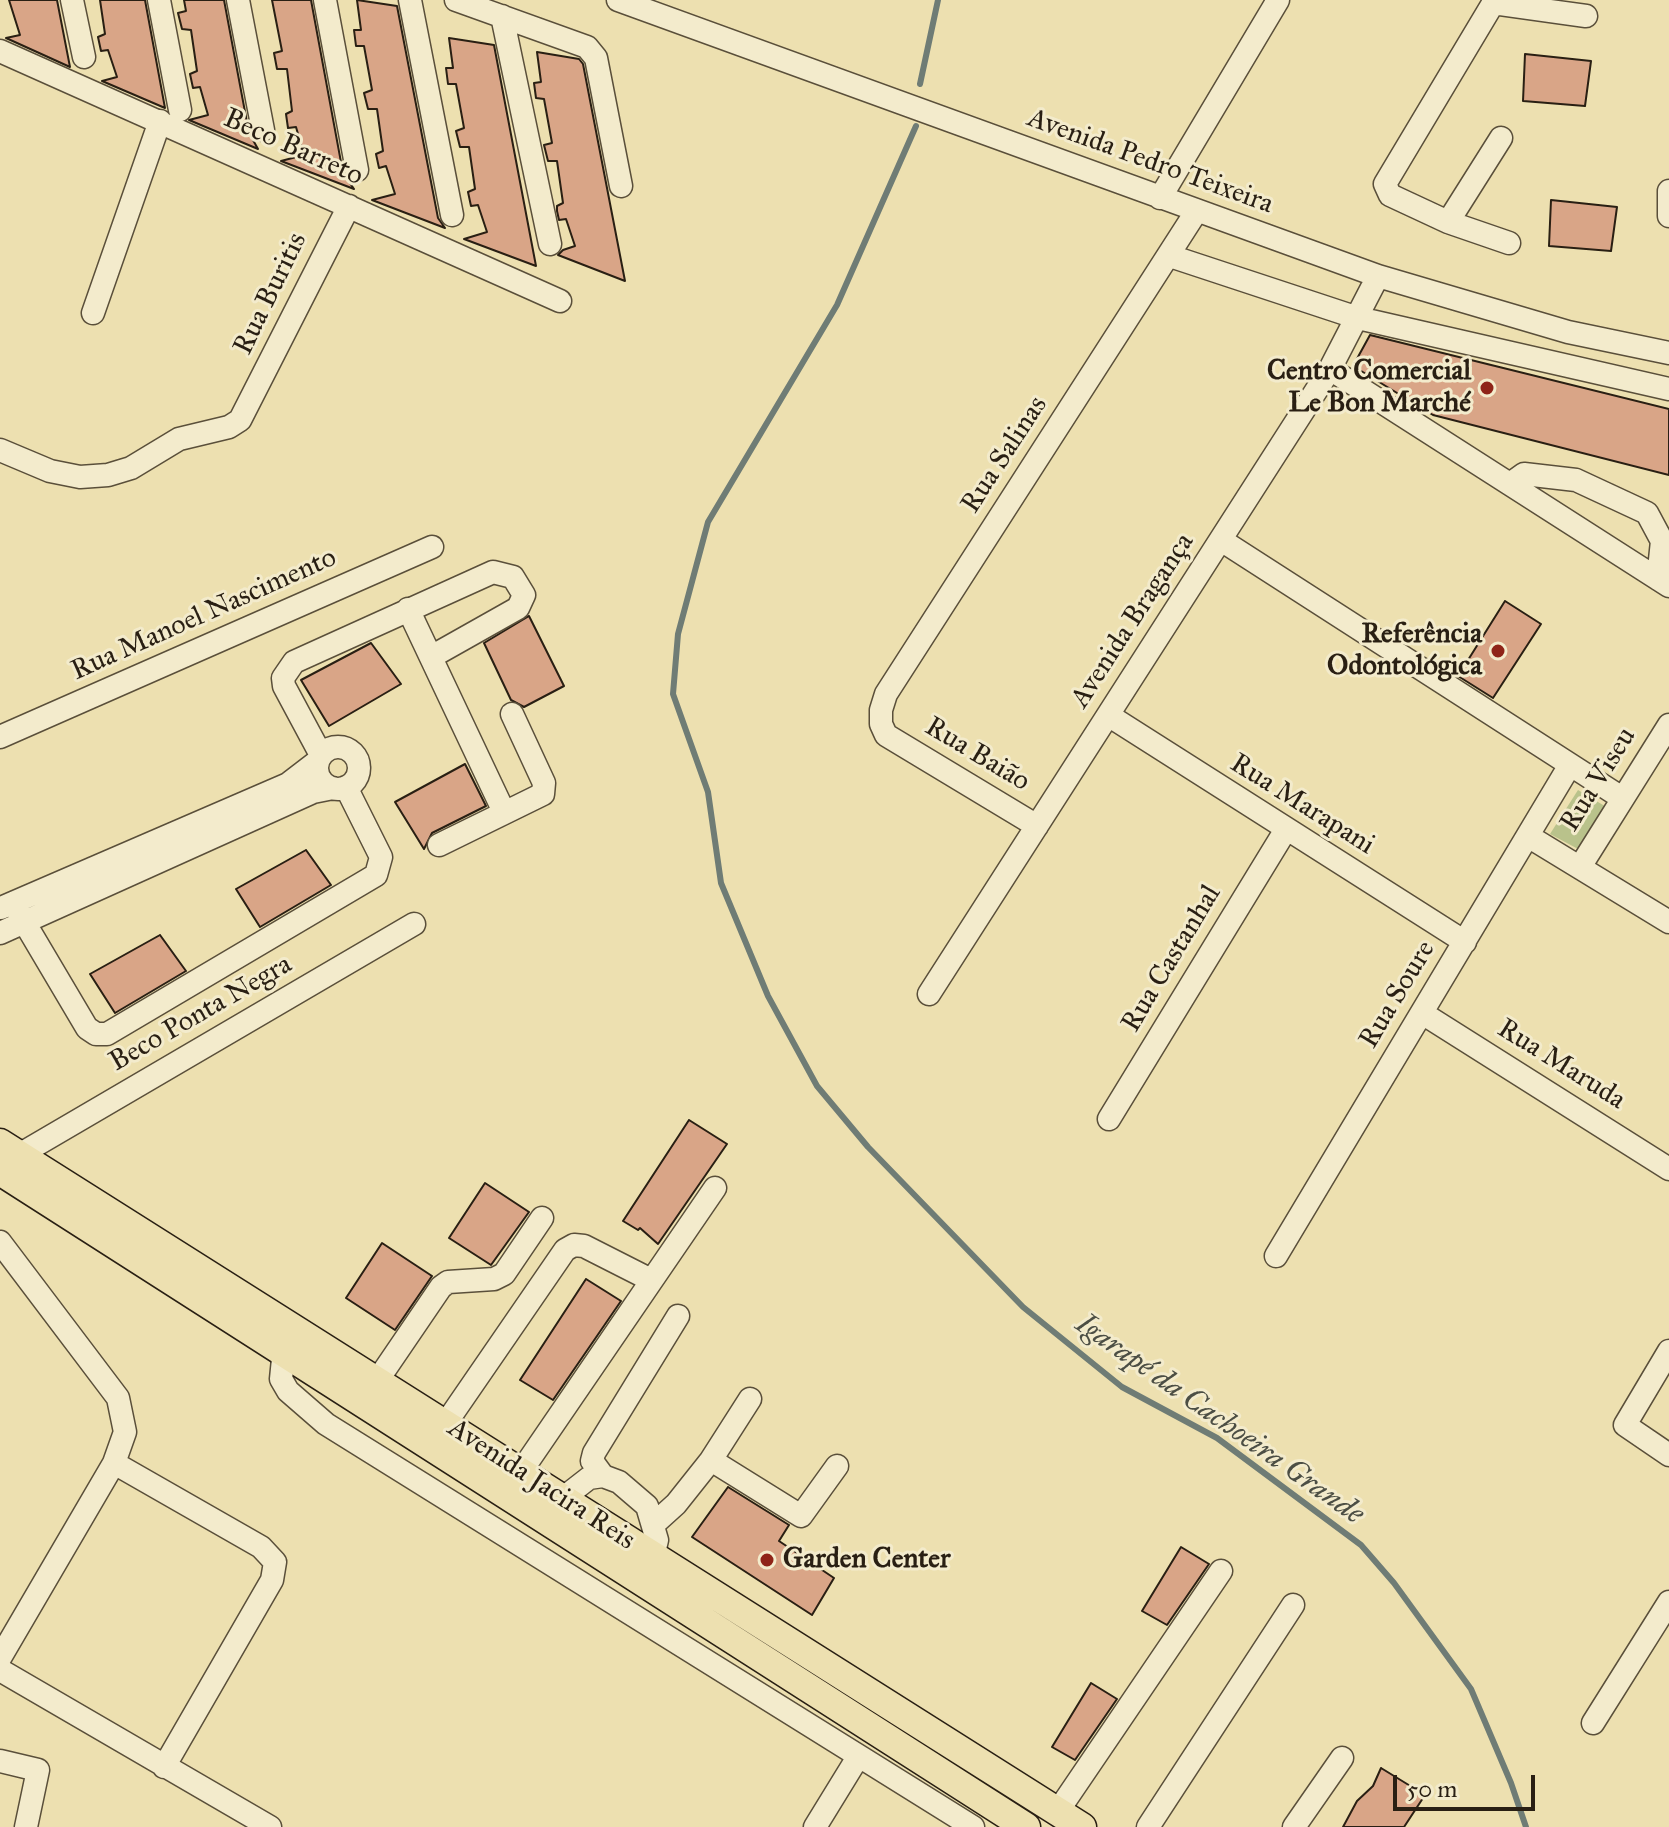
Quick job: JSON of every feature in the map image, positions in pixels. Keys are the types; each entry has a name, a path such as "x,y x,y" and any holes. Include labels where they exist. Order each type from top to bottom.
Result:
{"main road":[{"name":"Avenida Jacira Reis","path":"6,1156 284,1349 1026,1827"},
{"name":"Avenida Jacira Reis","path":"6,1156 446,1423 520,1473 1082,1827"}],"street":[{"path":"72,0 84,57"},
{"path":"159,0 180,110"},
{"path":"238,0 263,130"},
{"path":"325,0 357,170"},
{"path":"410,0 452,215"},
{"path":"456,0 576,41 596,58 621,186"},
{"name":"Avenida Pedro Teixeira","path":"618,0 1378,276 1568,332 1669,353"},
{"path":"1160,198 1278,0"},
{"path":"1509,243 1448,222 1390,195 1385,184 1494,2 1586,16"},
{"path":"502,16 550,244"},
{"name":"Beco Barreto","path":"1,54 160,121 560,301"},
{"path":"93,313 160,121"},
{"path":"1448,222 1501,138"},
{"path":"1669,191 1669,216"},
{"name":"Rua Buritis","path":"0,450 50,471 80,477 108,475 131,468 179,439 229,427 247,409 349,206"},
{"name":"Rua Salinas","path":"886,735 881,724 886,694 1196,212"},
{"path":"1170,256 1358,318 1669,389"},
{"name":"Avenida Bragança","path":"929,994 1330,369 1378,276"},
{"path":"1330,369 1663,582"},
{"path":"1510,484 1524,474 1576,480 1647,513 1659,528 1663,582"},
{"path":"1221,540 1622,798"},
{"name":"Rua Manoel Nascimento","path":"0,737 432,547"},
{"path":"12,911 87,1028 96,1034 107,1034 376,875 381,857 340,788 318,775 320,758 284,686 287,669 294,662 493,572 513,577 524,595 518,608 431,657"},
{"path":"408,609 504,812"},
{"path":"439,845 545,790 512,714"},
{"name":"Rua Marapani","path":"1108,715 1285,831 1465,942"},
{"name":"Rua Viseu","path":"1580,867 1669,725"},
{"name":"Rua Baião","path":"886,735 1037,826"},
{"path":"0,933 12,911 288,784 320,758 340,747 352,753 359,772 340,788 313,792 12,911"},
{"name":"Rua Soure","path":"1276,1256 1570,765"},
{"name":"Rua Castanhal","path":"1109,1119 1285,831"},
{"path":"1528,836 1669,922"},
{"name":"Beco Ponta Negra","path":"6,1156 414,924"},
{"name":"Rua Maruda","path":"1422,1013 1669,1169"},
{"path":"520,1473 715,1188"},
{"path":"377,1381 441,1287 448,1282 494,1279 504,1274 542,1218"},
{"path":"0,1242 118,1398 125,1432 114,1463 0,1658"},
{"path":"446,1423 565,1250 574,1245 584,1246 651,1280"},
{"path":"653,1557 657,1540 655,1523 635,1493 603,1476 592,1461 678,1316"},
{"path":"284,1349 281,1379 302,1407 973,1827"},
{"path":"1669,1351 1625,1425 1669,1455"},
{"path":"655,1523 676,1504 711,1460 750,1399"},
{"path":"711,1460 801,1516 837,1466"},
{"path":"114,1463 261,1547 275,1562 272,1580 164,1767"},
{"path":"562,1499 575,1486 603,1476"},
{"path":"1058,1811 1221,1571"},
{"path":"1593,1723 1669,1602"},
{"path":"1148,1827 1293,1605"},
{"path":"0,1670 270,1827"},
{"path":"815,1827 858,1757"},
{"path":"1294,1827 1342,1758"},
{"path":"0,1761 38,1770 26,1827"}],"green space":[{"path":"1578,790 1608,808 1580,850 1550,834"}],"building":[{"path":"9,0 57,0 70,67 6,38 20,35"},
{"path":"100,0 145,0 165,108 102,81 117,77 108,50 101,51 98,37 105,34"},
{"path":"184,0 224,0 249,133 258,149 189,120 208,115 200,87 193,88 190,74 197,71 191,30 182,29 178,13 186,11"},
{"path":"272,0 311,0 343,173 354,189 281,161 304,155 296,127 288,128 286,114 292,111 287,69 277,69 274,53 282,51"},
{"path":"357,0 397,6 438,218 445,228 372,200 395,194 386,166 379,168 376,154 383,151 377,109 368,109 364,93 372,90 364,46 356,46 354,30 361,30"},
{"path":"449,38 494,45 536,266 464,239 487,232 478,205 471,206 468,192 475,189 469,147 460,147 456,131 464,128 456,84 448,84 446,68 453,68"},
{"path":"537,52 579,59 583,64 625,281 558,255 575,246 566,219 559,220 557,211 557,206 563,203 557,161 548,161 544,145 552,143 544,99 536,98 534,83 541,82"},
{"path":"1525,54 1591,61 1585,106 1523,101"},
{"path":"1551,200 1617,207 1611,251 1549,246"},
{"name":"Centro Comercial Le Bon Marché","path":"1370,335 1669,409 1669,475 1433,415 1353,366"},
{"name":"Referência Odontológica","path":"1505,601 1541,624 1493,698 1458,676"},
{"path":"529,616 564,686 524,707 511,700 484,643"},
{"path":"371,643 401,684 329,726 301,680"},
{"path":"465,764 486,806 432,833 424,849 395,802"},
{"path":"306,850 331,885 260,927 236,889"},
{"path":"160,935 186,971 115,1013 90,974"},
{"path":"689,1120 727,1144 658,1244 640,1228 638,1230 623,1221"},
{"path":"485,1183 529,1212 491,1265 449,1238"},
{"path":"382,1243 432,1276 395,1330 346,1298"},
{"path":"586,1279 621,1301 553,1400 520,1380"},
{"name":"Garden Center","path":"728,1487 789,1525 779,1541 834,1578 812,1615 692,1537"},
{"path":"1181,1547 1209,1564 1167,1625 1142,1611"},
{"path":"1091,1683 1117,1699 1075,1760 1052,1747"},
{"path":"1381,1768 1425,1795 1404,1827 1343,1827 1357,1801 1373,1786"}],"waterway":[{"name":"Igarapé da Cachoeira Grande","path":"920,84 938,0"},
{"name":"Igarapé da Cachoeira Grande","path":"916,126 837,305 708,522 678,634 673,694 708,792 721,883 768,996 817,1086 868,1147 1023,1307 1122,1387 1217,1438 1361,1545 1394,1583 1471,1689 1526,1827"}],"place":[{"name":"Centro Comercial Le Bon Marché","path":"1487,388"},
{"name":"Referência Odontológica","path":"1498,651"},
{"name":"Garden Center","path":"767,1560"}]}
